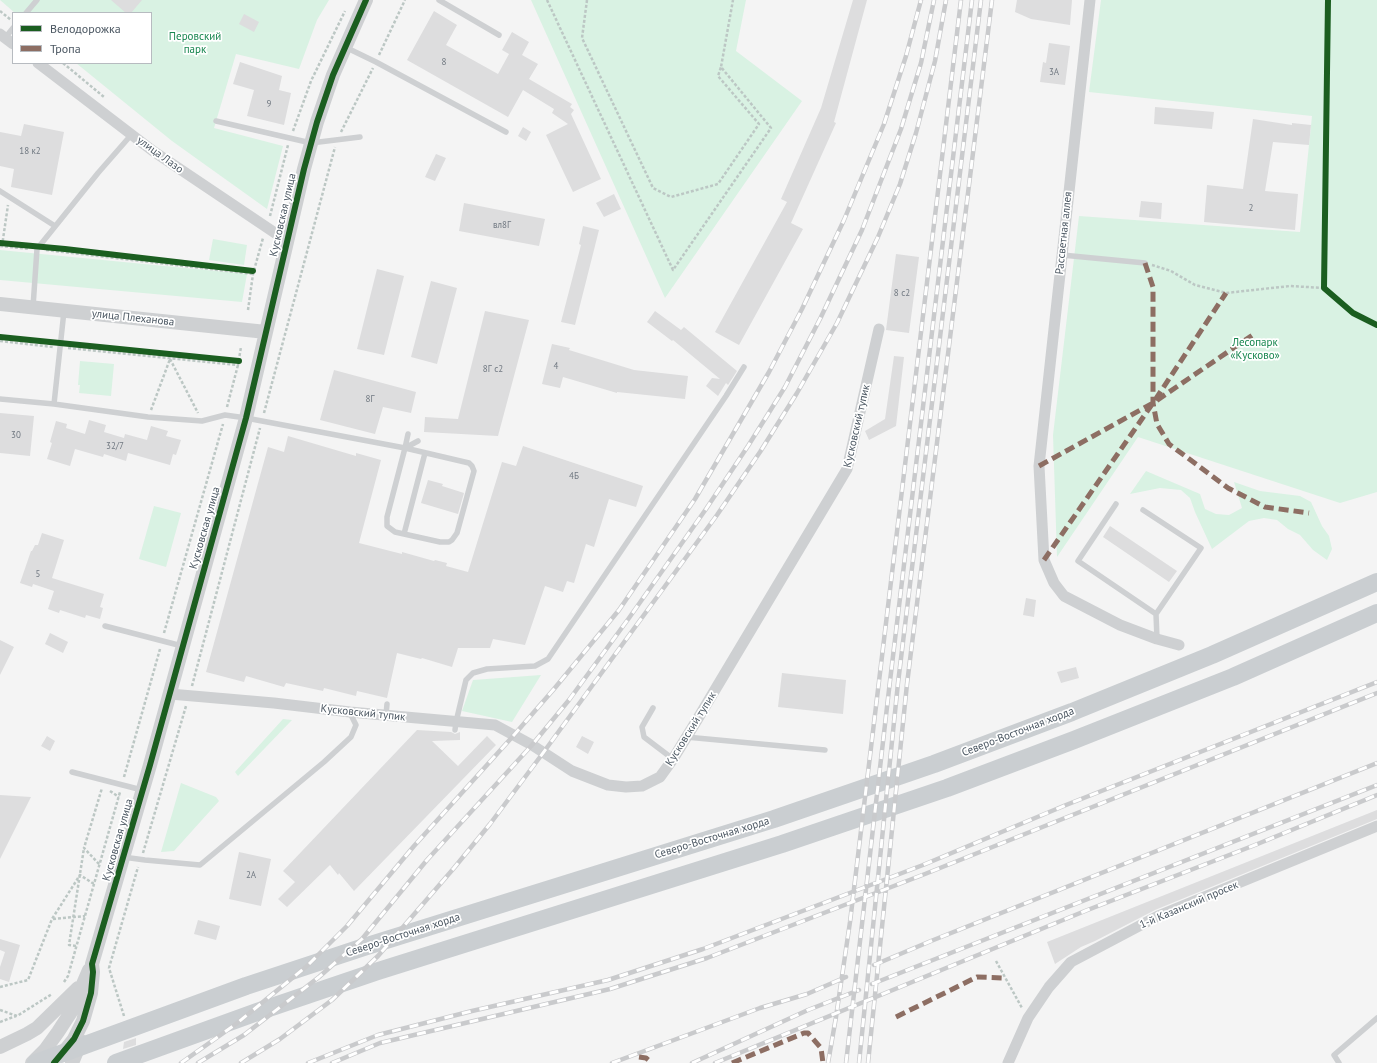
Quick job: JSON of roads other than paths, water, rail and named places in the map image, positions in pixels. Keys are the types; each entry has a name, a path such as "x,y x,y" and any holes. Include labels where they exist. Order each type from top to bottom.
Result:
{"main road":[{"name":"Северо-Восточная хорда","path":"36,1063 246,986 364,947 774,819 934,764 1069,713 1212,655 1377,582"},
{"path":"116,1063 257,1012 375,972 775,846 947,788 1074,740 1233,677 1377,614"}],"street":[{"name":"Кусковская улица","path":"56,1061 74,1039 83,1021 91,993 93,972 92,964 170,694 246,418 304,169 317,122 345,47 366,0"},
{"name":"Рассветная аллея","path":"1090,0 1039,466 1044,560 1054,583 1064,596 1120,625 1157,639 1179,645"},
{"name":"улица Лазо","path":"39,64 153,151 287,241"},
{"name":"улица Плеханова","path":"0,304 266,332"},
{"name":"Кусковский тупик","path":"170,694 274,703 350,712 387,710 455,726 495,725 526,742 572,771 608,785 626,787 642,786 660,777 701,713 848,469 879,329"},
{"name":"1-й Казанский просек","path":"1008,1063 1028,1018 1049,987 1071,962 1158,916 1377,826"},
{"path":"32,1063 45,1050 71,1012 92,964"},
{"path":"0,1047 37,1028 84,982"},
{"path":"72,1063 79,1048 83,1034 83,1021"}],"lane":[{"path":"27,12 37,0"},
{"path":"439,0 499,35"},
{"path":"6,39 12,30"},
{"path":"345,47 376,62 506,132"},
{"path":"216,121 311,144 360,137"},
{"path":"33,307 38,248 132,134"},
{"path":"0,191 55,226"},
{"path":"1062,255 1145,263"},
{"path":"54,404 64,310"},
{"path":"455,726 466,680 473,673 488,669 535,666 548,659 744,366"},
{"path":"0,399 54,404 148,417 202,421 225,415 405,448 468,463 472,466 474,471 457,533 452,540 448,542 440,542 395,532 390,529 386,520 405,448 408,434"},
{"path":"405,448 418,441"},
{"path":"404,534 425,453"},
{"path":"1116,504 1078,561 1156,614"},
{"path":"1144,510 1200,548 1156,614 1157,639"},
{"path":"105,626 183,646"},
{"path":"653,708 642,727 644,738 673,758"},
{"path":"123,857 200,865 324,762 351,737 356,726 350,712"},
{"path":"686,737 825,750"},
{"path":"72,772 142,790"},
{"path":"1339,1063 1334,1055 1377,1018"}],"railway":[{"path":"181,1063 236,1024 307,966 347,926 414,846 554,689 619,610 695,499 769,372 802,309 844,220 884,124 906,56 921,0"},
{"path":"198,1063 244,1035 319,977 362,939 427,860 532,745 569,700 706,509 785,387 821,317 862,230 901,129 921,63 934,0"},
{"path":"241,1063 280,1039 332,1000 378,956 454,868 490,824 543,753 717,515 760,452 797,393 837,323 878,237 900,184 916,133 935,61 946,0"},
{"path":"828,1063 850,922 961,0"},
{"path":"846,1063 890,681 972,0"},
{"path":"859,1063 898,683 981,0"},
{"path":"868,1063 907,684 992,0"},
{"path":"308,1063 378,1035 472,1011 608,980 703,949 923,865 1066,805 1377,682"},
{"path":"332,1063 380,1043 610,989 707,958 925,874 1377,693"},
{"path":"874,965 1377,763"},
{"path":"872,984 1377,785"},
{"path":"715,1063 1085,911 1255,845 1377,795"},
{"path":"612,1063 760,1008 807,994 846,977"},
{"path":"692,1063 808,1010 859,990"}],"park label":[{"name":"Перовский парк","path":"195,43"},
{"name":"Лесопарк «Кусково»","path":"1255,349"}]}
